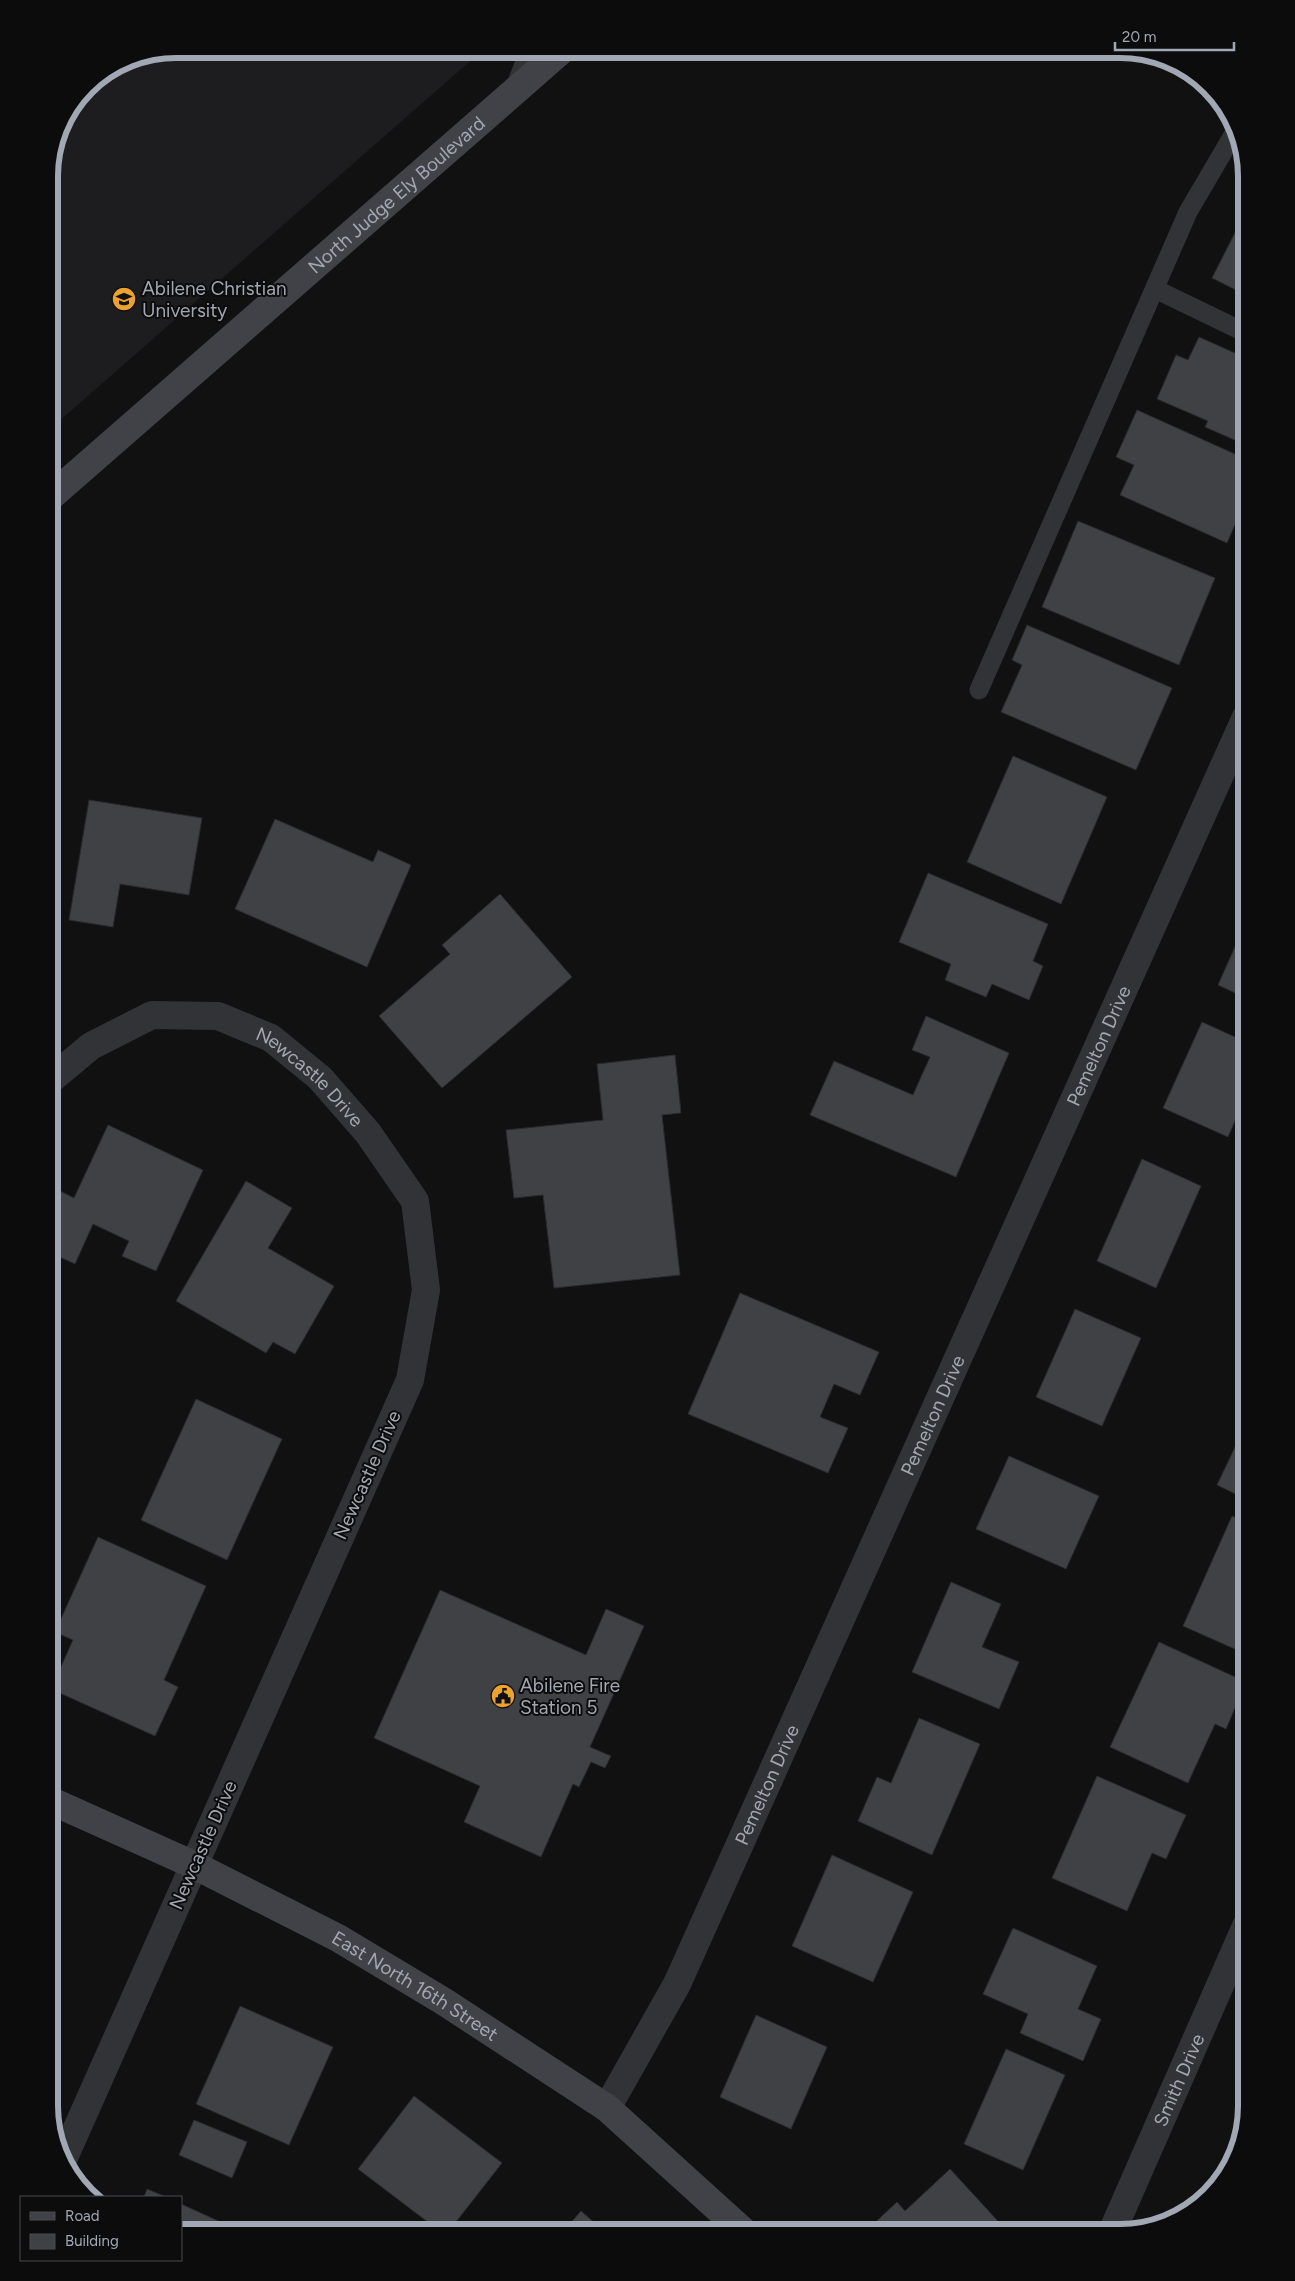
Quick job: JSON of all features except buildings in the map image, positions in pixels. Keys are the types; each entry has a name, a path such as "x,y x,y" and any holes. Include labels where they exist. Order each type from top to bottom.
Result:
{"street":[{"name":"North Judge Ely Boulevard","path":"58,490 553,58"},
{"name":"Pemelton Drive","path":"607,2108 676,1984 1238,735"},
{"name":"Newcastle Drive","path":"58,1073 90,1046 152,1015 218,1016 271,1038 320,1078 368,1133 415,1201 426,1290 410,1380 66,2152"},
{"name":"East North 16th Street","path":"58,1804 194,1865 346,1943 443,2001 607,2108 735,2224"},
{"name":"Smith Drive","path":"1116,2224 1238,1944"}],"lane":[{"path":"512,93 526,58"},
{"path":"979,690 1188,212 1231,138"},
{"path":"1155,288 1238,329"}],"shaded area":[{"name":"Abilene Christian University","path":"474,58 58,422 58,168 66,130 77,110 92,92 110,77 130,66 160,59"}],"place":[{"name":"Abilene Christian University","path":"124,299"},
{"name":"Abilene Fire Station 5","path":"503,1696"}]}
